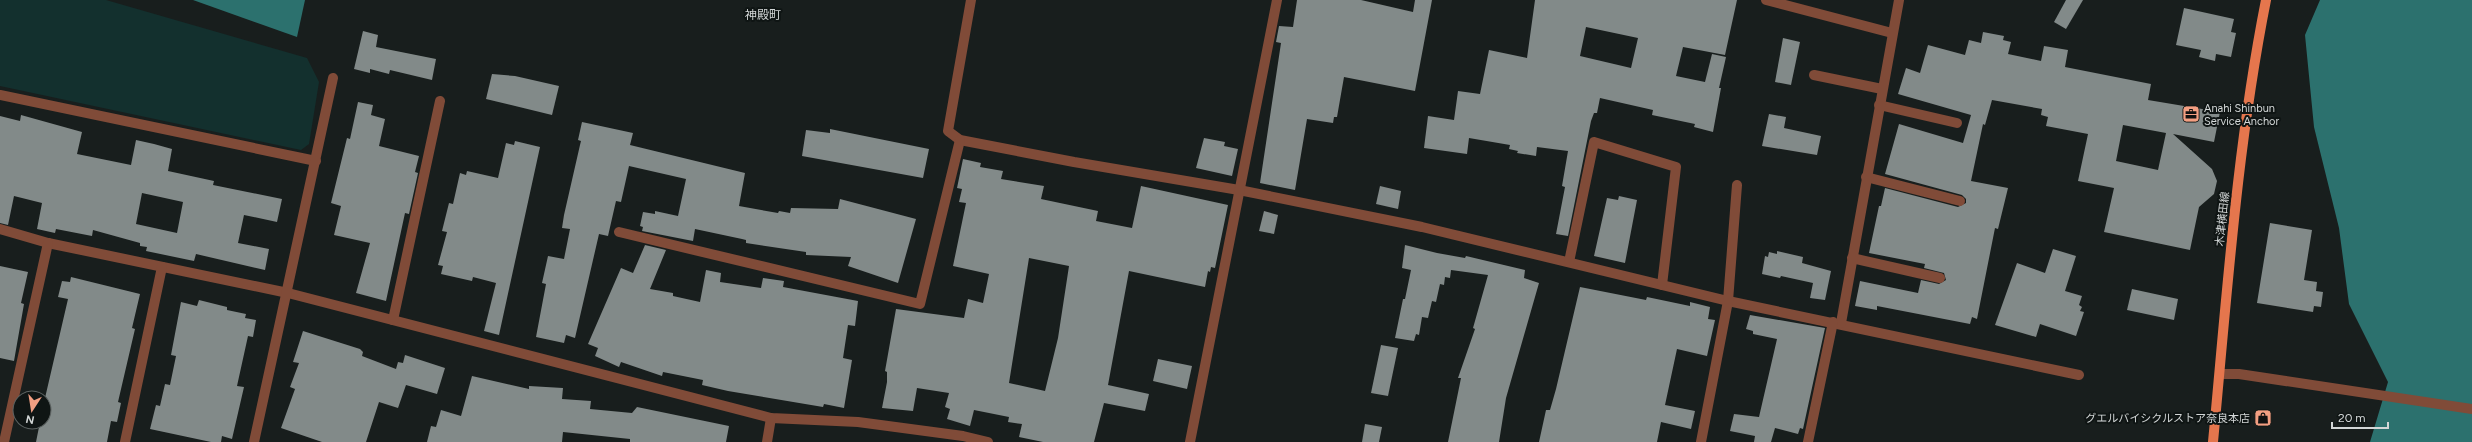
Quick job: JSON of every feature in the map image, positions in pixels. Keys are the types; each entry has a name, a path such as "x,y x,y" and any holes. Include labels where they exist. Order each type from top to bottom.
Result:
{"main road":[{"name":"木津横田線","path":"2213,442 2241,158 2257,47 2266,0"}],"street":[{"path":"971,0 948,131 960,140 1074,162 1239,190 1422,227 1728,301 1837,322 2079,375"},
{"path":"1190,442 1277,0"},
{"path":"1766,0 1892,32"},
{"path":"1808,442 1852,258 1899,0"},
{"path":"1814,75 1882,89"},
{"path":"254,442 288,293 333,78"},
{"path":"0,96 316,161"},
{"path":"393,320 440,101"},
{"path":"1879,105 1957,123"},
{"path":"619,232 920,304 960,140"},
{"path":"1569,262 1594,142 1676,167 1662,284"},
{"path":"1866,178 1960,201"},
{"path":"1702,442 1728,301 1737,185"},
{"path":"0,229 48,243 288,293 771,418 858,422 963,436 988,442"},
{"path":"4,442 48,243"},
{"path":"1852,258 1940,278"},
{"path":"124,442 162,267"},
{"path":"2220,374 2239,374 2362,391 2472,409"},
{"path":"767,442 771,418"}],"shaded area":[{"path":"0,0 106,0 307,58 319,82 309,144 301,150 0,86"}],"water":[{"path":"193,0 305,0 297,37"},
{"path":"2320,0 2472,0 2472,442 2370,442 2388,382 2349,304 2339,228 2314,127 2305,35"}],"building":[{"path":"1297,0 1361,0 1413,12 1415,0 1432,0 1415,91 1344,77 1337,117 1334,117 1333,123 1307,119 1295,190 1260,183 1281,43 1276,42 1279,26 1293,27"},
{"path":"1535,0 1737,0 1725,55 1683,47 1676,76 1705,82 1712,54 1726,57 1719,88 1721,88 1713,132 1694,127 1695,124 1652,115 1653,110 1600,98 1597,113 1594,113 1591,121 1568,236 1556,234 1565,187 1562,186 1568,151 1537,147 1536,156 1517,153 1518,151 1509,149 1510,145 1469,138 1467,154 1424,148 1428,116 1454,120 1458,91 1480,94 1489,50 1527,58","holes":["1586,27 1638,38 1631,68 1580,56"]},
{"path":"2066,0 2083,0 2066,29 2054,22"},
{"path":"2184,8 2234,19 2231,32 2236,33 2231,57 2216,54 2215,61 2199,57 2201,50 2176,45"},
{"path":"363,31 378,35 376,47 436,59 432,80 390,70 389,74 370,69 370,73 354,69"},
{"path":"1983,32 2004,36 2003,40 2011,42 2008,54 2041,61 2044,46 2068,50 2065,67 2151,84 2148,100 2220,112 2214,142 2173,134 2212,169 2217,181 2214,194 2199,207 2190,250 2104,232 2114,188 2078,181 2088,134 2046,126 2048,117 2041,115 2042,109 1992,100 1985,125 1983,124 1971,181 2008,188 1998,229 1995,228 1977,319 1972,317 1970,324 1877,306 1877,310 1855,306 1860,281 1918,293 1921,280 1939,284 1946,280 1944,273 1924,268 1925,264 1869,253 1879,206 1881,206 1885,188 1958,207 1966,203 1966,199 1962,195 1885,174 1899,124 1963,143 1971,115 1898,94 1906,68 1920,73 1928,45 1965,55 1969,40 1981,43","holes":["2123,125 2166,133 2158,170 2116,161"]},
{"path":"1783,38 1800,42 1791,85 1775,82"},
{"path":"492,74 515,76 559,86 552,115 486,99"},
{"path":"358,102 373,105 371,115 385,119 379,146 419,156 415,172 418,173 409,214 405,213 386,301 356,293 370,243 334,235 341,206 331,203 347,138 350,139"},
{"path":"1769,114 1786,117 1784,128 1821,136 1817,155 1762,146"},
{"path":"21,115 82,132 77,154 131,165 136,140 172,149 168,171 214,181 213,185 282,199 277,222 244,215 238,243 269,249 265,270 196,254 194,261 146,251 147,247 140,246 140,243 93,230 92,236 56,229 55,233 37,229 42,203 14,196 8,225 0,223 0,116 20,121","holes":["142,193 183,202 177,233 136,224"]},
{"path":"582,122 633,133 630,145 745,173 739,206 778,213 779,211 790,213 791,208 838,209 840,199 916,219 898,283 848,266 851,257 806,255 806,252 746,243 746,240 695,229 693,241 642,231 643,227 640,226 643,212 655,214 655,211 678,216 686,179 629,166 621,202 616,201 608,236 599,234 575,338 566,335 564,343 536,337 546,284 542,283 548,256 564,259 570,229 562,228 581,141 578,140"},
{"path":"830,129 929,149 923,178 802,156 806,130 830,133"},
{"path":"1204,138 1225,142 1224,146 1238,149 1232,176 1196,168"},
{"path":"515,141 540,147 499,335 484,331 496,283 473,277 472,281 441,274 443,266 438,265 447,232 442,231 449,203 453,204 460,173 466,175 467,171 498,178 506,143 514,145"},
{"path":"963,159 981,163 980,167 1003,171 1001,179 1044,186 1041,199 1098,211 1096,221 1132,228 1141,186 1228,205 1215,268 1211,267 1210,272 1208,271 1205,287 1129,271 1108,385 1149,394 1145,411 1104,403 1094,442 1043,442 1019,437 1022,424 1008,422 1009,417 974,410 970,426 947,419 950,409 945,407 949,393 917,388 913,411 882,408 887,382 887,372 885,371 896,309 964,318 968,299 983,303 989,274 953,266 966,203 959,202 962,189 957,188","holes":["1029,258 1069,266 1058,338 1045,391 1009,383"]},
{"path":"1380,186 1401,191 1398,209 1376,204"},
{"path":"1619,196 1637,200 1625,263 1594,256 1607,198 1618,200"},
{"path":"1264,211 1278,215 1274,234 1259,231"},
{"path":"2270,223 2312,230 2304,280 2317,282 2316,291 2323,292 2321,307 2314,306 2313,312 2257,303"},
{"path":"645,245 666,250 650,289 673,293 673,296 700,302 706,270 721,273 720,282 761,288 763,278 784,281 783,287 858,301 855,326 848,325 843,358 852,360 844,408 824,404 823,407 728,391 702,385 703,380 663,372 662,376 621,362 619,367 595,356 598,348 588,344 621,268 633,273"},
{"path":"1405,245 1437,253 1465,258 1466,256 1525,270 1524,278 1539,283 1506,398 1499,442 1448,442 1461,378 1458,378 1475,329 1473,328 1488,275 1451,270 1450,278 1445,277 1444,285 1440,284 1436,302 1432,301 1428,318 1422,317 1419,335 1416,334 1414,341 1395,338 1411,270 1402,268"},
{"path":"2053,249 2076,256 2065,291 2082,296 2079,305 2082,307 2080,311 2084,312 2076,336 2040,324 2036,337 1995,325 2017,263 2045,273"},
{"path":"1777,251 1803,257 1802,263 1831,271 1825,300 1810,298 1813,283 1781,276 1780,278 1762,274 1765,256 1768,257 1769,252 1777,254"},
{"path":"0,266 28,272 21,303 24,304 14,361 0,358"},
{"path":"71,277 140,294 132,328 135,329 118,402 121,403 117,422 111,421 107,442 36,442 38,430 52,430 52,390 47,390 68,299 58,297 62,281 70,282"},
{"path":"1580,287 1646,300 1647,297 1690,306 1690,302 1710,307 1708,319 1715,320 1707,356 1677,349 1665,405 1695,411 1691,429 1661,422 1657,442 1539,442 1546,410 1550,410 1556,389"},
{"path":"2132,289 2178,299 2174,320 2127,310"},
{"path":"199,300 227,307 227,310 246,314 245,318 256,320 253,337 248,336 237,386 244,387 232,439 222,436 221,442 211,442 150,429 156,405 160,406 165,384 170,385 176,356 171,355 181,302 197,306"},
{"path":"1750,315 1825,328 1803,429 1800,428 1798,434 1775,428 1771,442 1754,442 1755,436 1730,431 1734,414 1759,417 1777,339 1753,334 1753,331 1746,329"},
{"path":"303,331 360,349 363,352 362,356 396,369 398,362 403,363 405,355 445,368 437,394 406,385 398,408 379,402 366,442 322,442 281,428 295,389 290,387 299,363 293,362"},
{"path":"1381,345 1398,348 1388,396 1371,393"},
{"path":"1158,359 1192,366 1187,389 1153,381"},
{"path":"472,376 529,389 529,386 563,388 562,399 591,401 590,409 632,413 637,407 729,426 726,442 630,442 630,439 563,432 562,442 427,442 431,426 436,427 441,410 461,416"},
{"path":"1365,424 1382,427 1379,442 1362,442"}],"place":[{"name":"Anahi Shinbun Service Anchor","path":"2191,114"},
{"name":"グエルバイシクルストア奈良本店","path":"2263,418"}],"district":[{"name":"神殿町","path":"763,15"}]}
